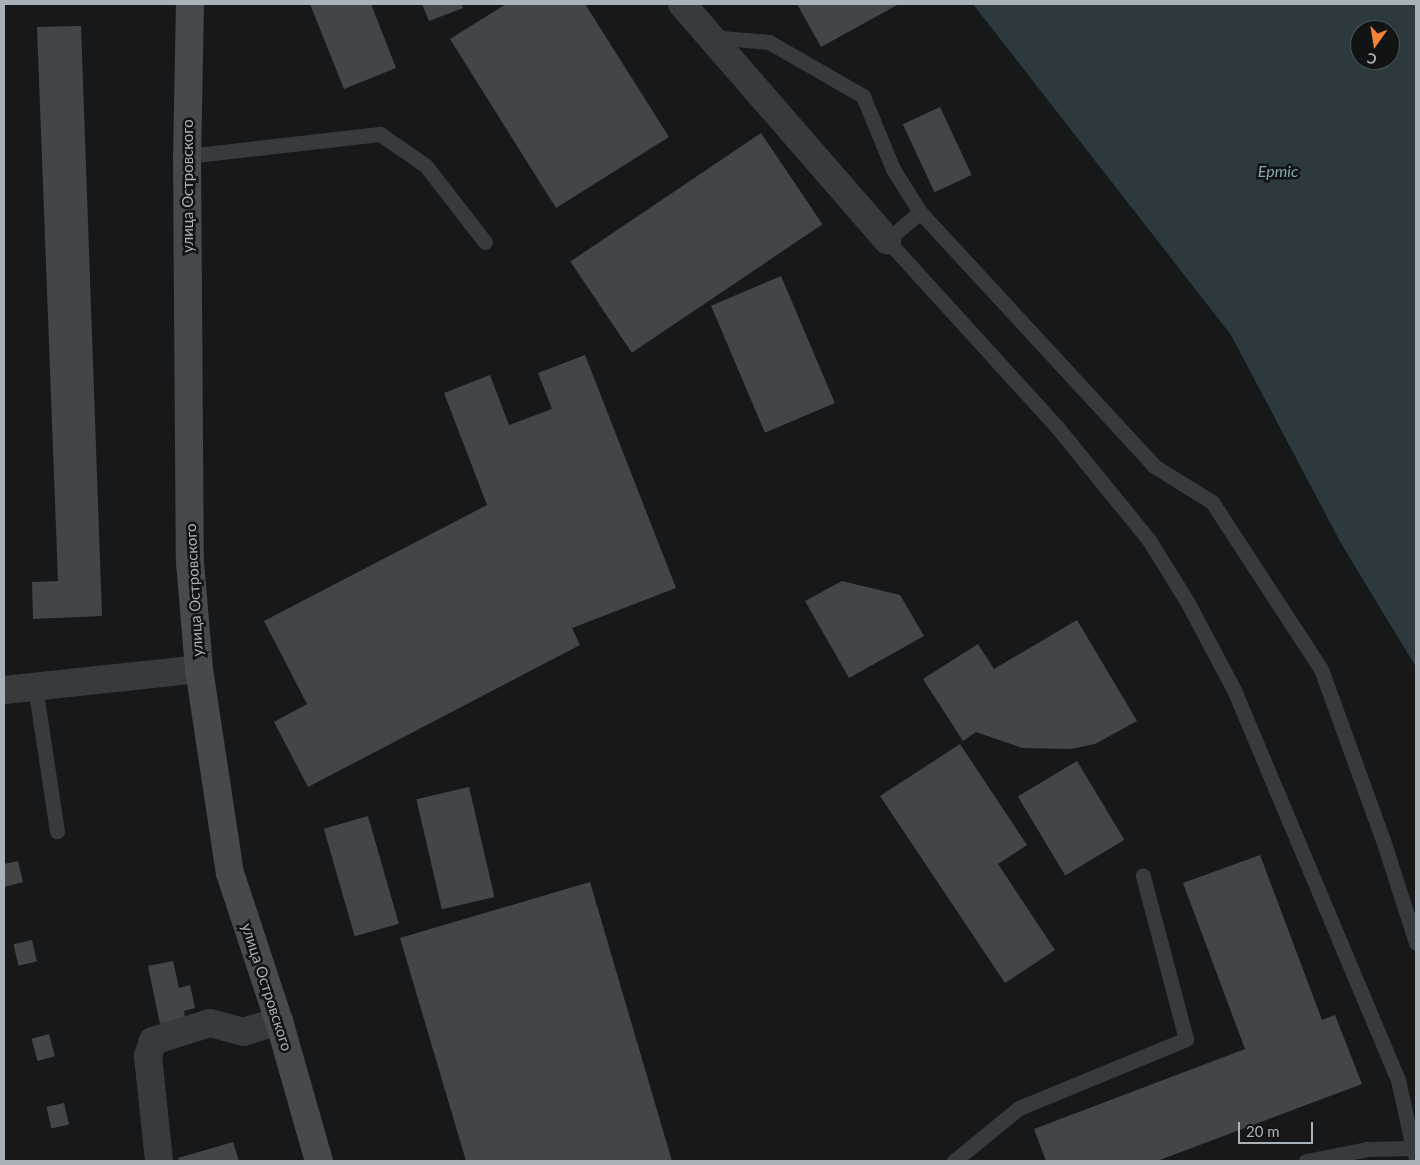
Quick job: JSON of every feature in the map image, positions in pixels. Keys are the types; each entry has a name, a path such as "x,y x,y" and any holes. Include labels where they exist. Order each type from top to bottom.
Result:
{"main road":[{"name":"улица Островского","path":"190,4 187,156 190,562 199,669 230,873 279,1021 319,1161"}],"street":[{"path":"682,4 887,240"},
{"path":"4,690 199,669"},
{"path":"159,1161 148,1056 153,1041 210,1023 243,1032 279,1021"}],"lane":[{"path":"710,37 769,42 863,96 893,169 920,212 1154,466 1212,502 1321,669 1383,840 1416,943"},
{"path":"187,156 380,134 426,166 485,242"},
{"path":"920,212 887,240 1057,427 1149,540 1188,603 1234,690 1394,1071 1415,1153 1367,1149 1306,1161"},
{"path":"35,686 57,831"},
{"path":"954,1161 1019,1108 1186,1039 1143,876"}],"water":[{"name":"Ертіс","path":"973,4 1416,4 1416,667 1342,545 1231,335"}],"building":[{"path":"310,4 371,4 396,68 344,89"},
{"path":"422,4 461,4 463,8 429,21"},
{"path":"506,4 585,4 669,137 556,208 450,39"},
{"path":"797,4 899,4 821,47"},
{"path":"81,26 102,616 33,619 32,582 58,581 37,27"},
{"path":"940,107 972,175 935,192 903,124"},
{"path":"761,133 823,224 632,353 570,262"},
{"path":"781,276 835,403 765,433 711,306"},
{"path":"585,355 676,588 572,628 580,645 308,787 274,722 307,704 264,621 487,505 444,393 490,375 509,425 552,409 538,373"},
{"path":"842,581 900,595 924,636 849,678 805,601"},
{"path":"1077,620 1137,721 1095,744 1071,749 1022,748 976,732 963,741 923,679 978,644 994,669"},
{"path":"960,744 1027,845 998,864 1055,950 1005,983 880,796"},
{"path":"1077,761 1124,840 1065,875 1018,797"},
{"path":"469,787 494,897 442,909 416,799"},
{"path":"368,816 399,924 355,936 324,829"},
{"path":"1260,855 1322,1020 1335,1015 1362,1084 1157,1161 1046,1161 1034,1129 1245,1049 1183,883"},
{"path":"18,861 23,882 4,887 4,864"},
{"path":"590,882 672,1161 466,1161 400,938"},
{"path":"32,940 37,961 18,966 13,944"},
{"path":"173,961 179,988 190,985 195,1008 184,1011 185,1018 160,1024 148,966"},
{"path":"49,1034 55,1056 38,1061 32,1039"},
{"path":"64,1103 69,1124 51,1128 46,1107"},
{"path":"233,1142 239,1161 179,1161 178,1158"}]}
